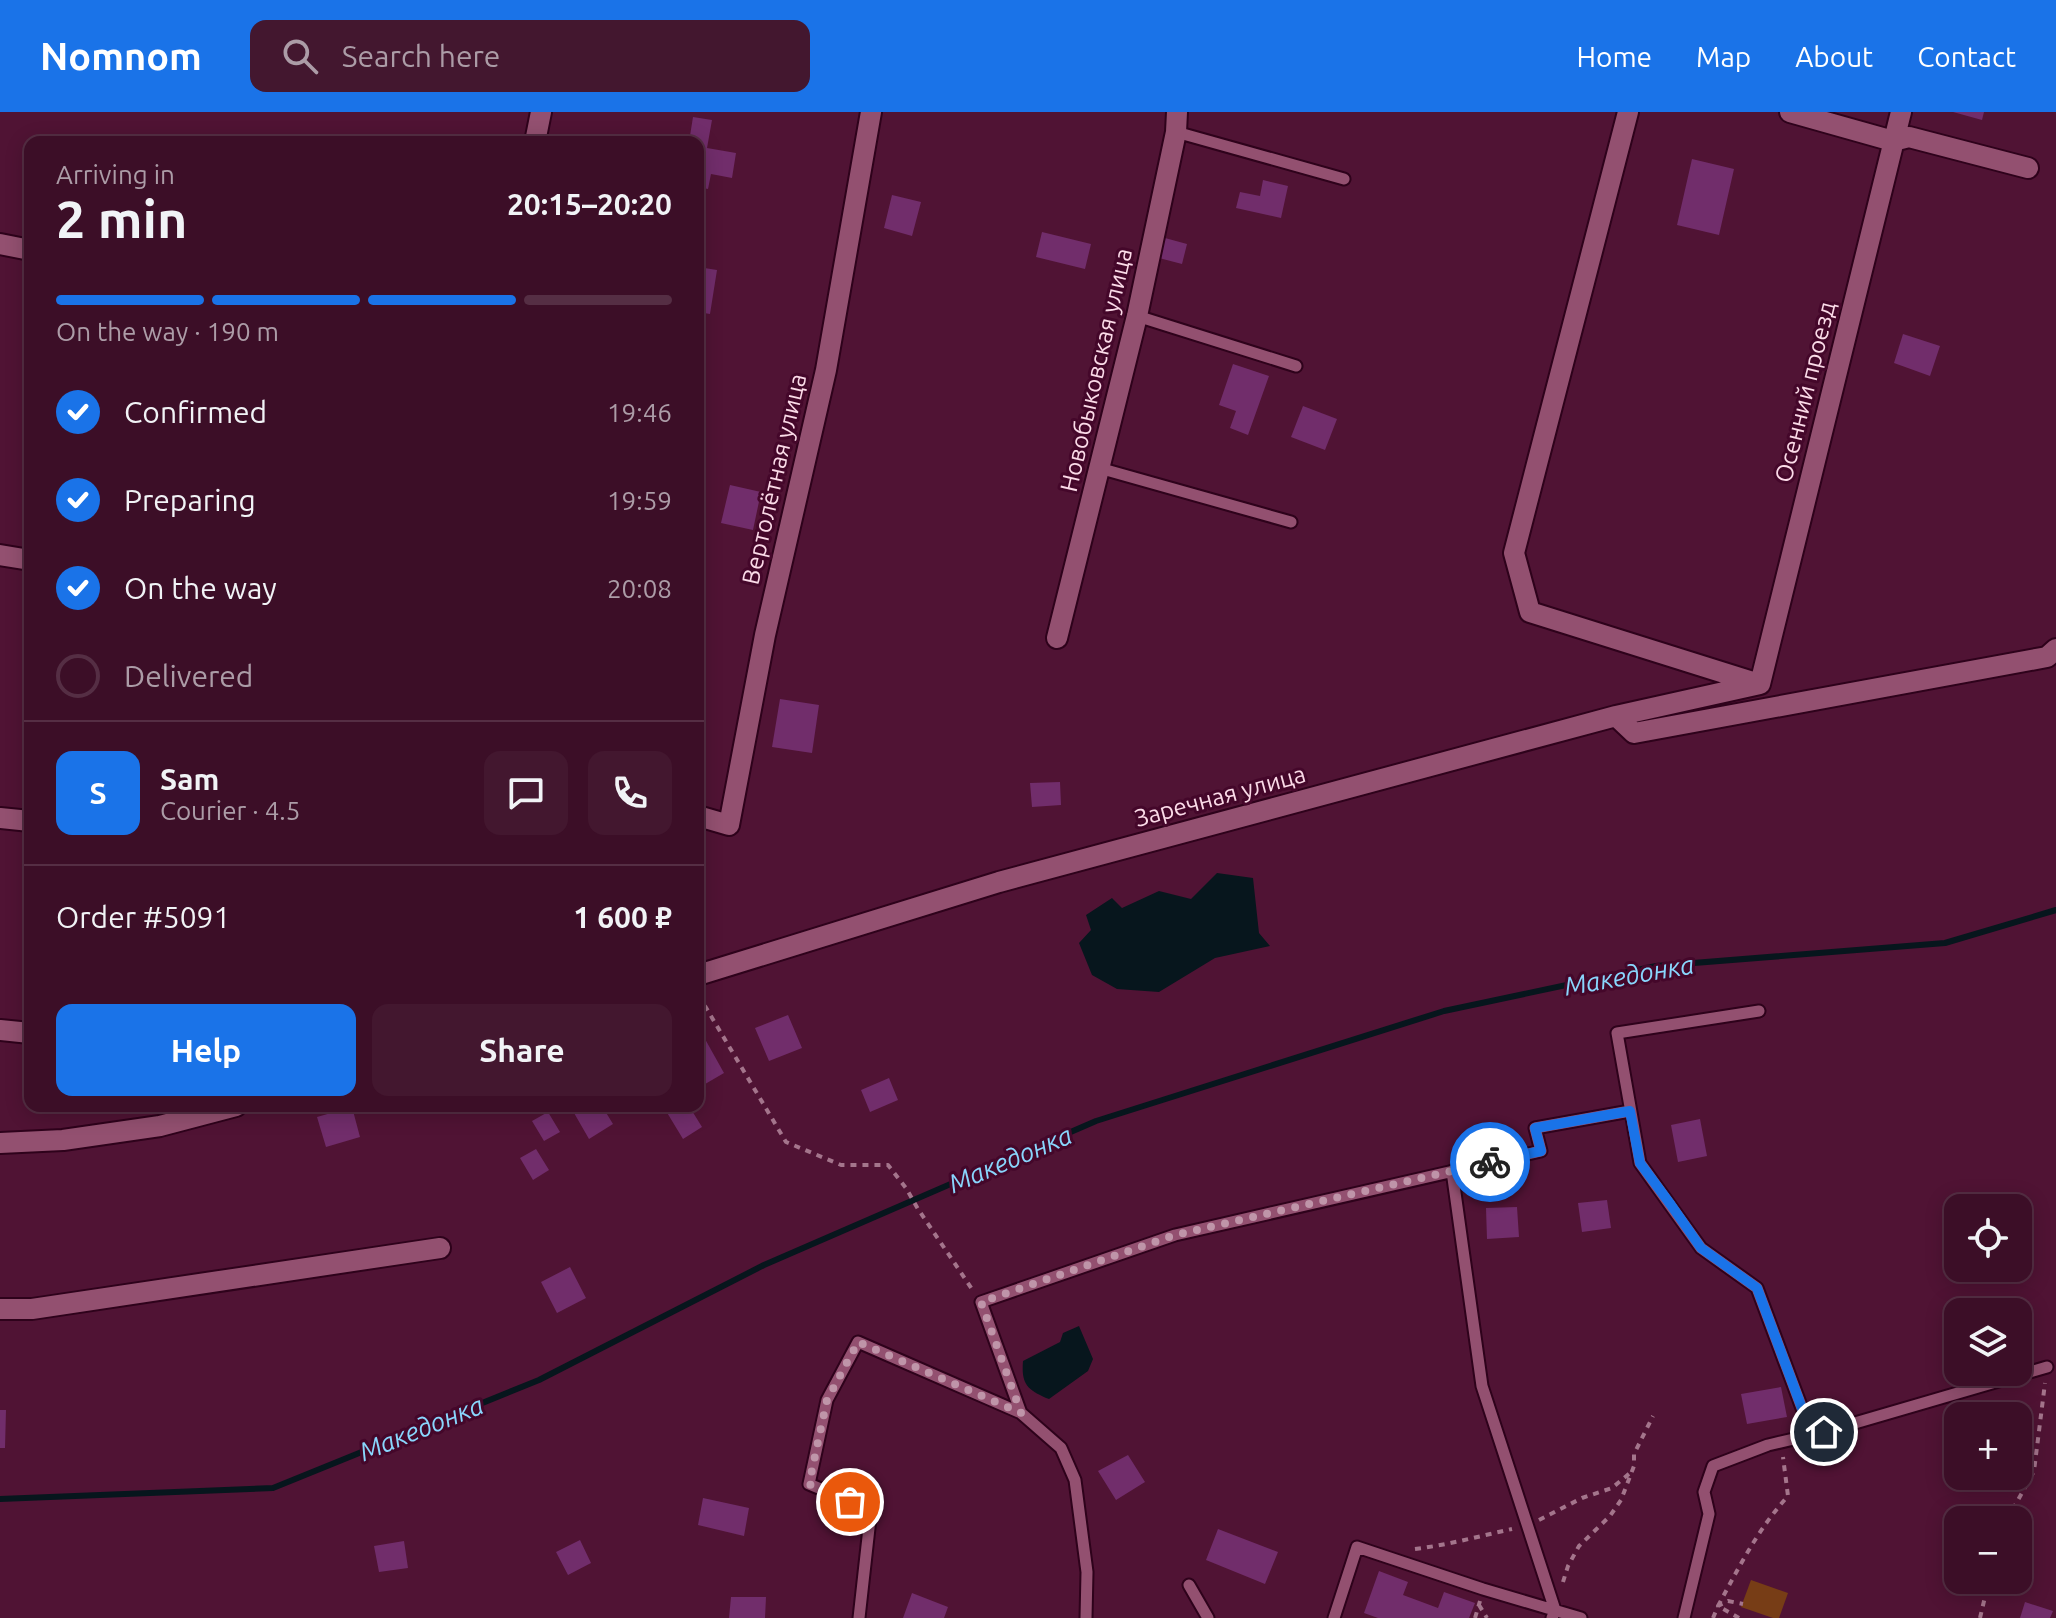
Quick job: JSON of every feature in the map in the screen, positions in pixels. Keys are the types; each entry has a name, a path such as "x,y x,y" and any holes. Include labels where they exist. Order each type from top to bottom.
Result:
{"street":[{"path":"536,136 541,112"},
{"name":"Вертолётная улица","path":"704,818 729,825 765,635 826,370 871,112"},
{"path":"1628,112 1514,553 1530,612 1760,684"},
{"path":"1790,112 1893,141 1909,137 2028,168"},
{"name":"Осенний проезд","path":"1760,684 1901,112"},
{"name":"Новобыковская улица","path":"1057,638 1137,316 1177,122"},
{"path":"0,244 24,249"},
{"path":"0,555 24,559"},
{"path":"1616,716 1634,733 2047,657 2056,649"},
{"name":"Заречная улица","path":"704,979 999,882 1616,716 1760,684"},
{"path":"0,818 24,820"},
{"path":"0,1030 24,1032"},
{"path":"0,1143 63,1140 160,1126 213,1112"},
{"path":"0,1309 32,1309 440,1248"}],"lane":[{"path":"1177,122 1344,179"},
{"path":"1137,316 1296,366"},
{"path":"1099,468 1291,522"},
{"path":"1759,1011 1617,1033 1640,1163 1701,1248 1757,1288 1812,1435"},
{"path":"1021,1413 981,1302 1175,1235 1541,1151 1535,1128 1630,1111"},
{"path":"1452,1171 1482,1386 1553,1614"},
{"path":"859,1618 871,1510 809,1484 827,1400 858,1342 1021,1413 1061,1448 1075,1480 1087,1572 1086,1618"},
{"path":"1684,1618 1709,1514 1704,1492 1713,1466 1781,1442 2047,1367"},
{"path":"1334,1618 1357,1547 1553,1614 1581,1618"},
{"path":"1189,1585 1208,1618"}],"path":[{"path":"704,1002 786,1142 841,1165 888,1165 981,1302"},
{"path":"2015,1506 2034,1471 2047,1367"},
{"path":"1553,1614 1568,1566 1579,1546 1610,1516 1621,1500 1634,1466 1634,1454 1653,1416"},
{"path":"1713,1618 1744,1556 1771,1514 1788,1496 1781,1442"},
{"path":"1980,1618 1986,1594"},
{"path":"1718,1606 1728,1601 1743,1604"},
{"path":"1479,1605 1487,1618"},
{"path":"1718,1606 1739,1618"}],"shaded area":[{"path":"1217,873 1253,878 1259,933 1270,946 1215,958 1159,992 1117,989 1092,975 1079,943 1091,930 1086,915 1112,898 1122,908 1159,891 1191,899"},
{"path":"1079,1326 1093,1359 1088,1371 1049,1399 1036,1393 1027,1386 1023,1361 1060,1342 1063,1333"},
{"path":"1751,1580 1788,1593 1779,1618 1741,1607"}],"building":[{"path":"1953,112 1984,112 1982,120"},
{"path":"693,117 712,120 707,148 736,153 732,178 711,174 708,189 704,188 704,136 690,136"},
{"path":"1692,159 1734,169 1719,235 1677,225"},
{"path":"1263,180 1288,186 1281,218 1236,208 1240,192 1260,196"},
{"path":"892,195 921,202 912,236 884,228"},
{"path":"1042,232 1091,244 1085,269 1036,257"},
{"path":"1165,238 1187,244 1182,264 1159,258"},
{"path":"704,268 717,270 710,314 704,313"},
{"path":"1903,334 1940,346 1930,376 1894,363"},
{"path":"1233,364 1269,376 1248,435 1230,428 1236,411 1219,405"},
{"path":"1303,406 1337,419 1325,450 1291,437"},
{"path":"730,485 761,492 753,530 721,523"},
{"path":"780,699 819,705 812,753 772,747"},
{"path":"1060,782 1061,805 1032,807 1030,783"},
{"path":"788,1015 802,1048 769,1061 755,1028"},
{"path":"704,1040 724,1073 704,1085"},
{"path":"889,1078 898,1100 870,1112 861,1090"},
{"path":"334,1112 353,1112 360,1137 326,1147 317,1117"},
{"path":"548,1112 560,1132 544,1141 532,1121"},
{"path":"573,1112 606,1112 613,1124 589,1139"},
{"path":"667,1112 693,1112 702,1127 683,1139"},
{"path":"1700,1119 1707,1156 1678,1162 1671,1125"},
{"path":"536,1149 549,1170 533,1180 520,1158"},
{"path":"1607,1200 1611,1228 1582,1232 1578,1203"},
{"path":"1517,1207 1519,1237 1487,1239 1486,1208"},
{"path":"570,1267 586,1298 557,1313 541,1282"},
{"path":"1781,1387 1787,1417 1747,1424 1741,1394"},
{"path":"0,1410 6,1410 5,1448 0,1448"},
{"path":"1128,1455 1145,1482 1116,1500 1098,1471"},
{"path":"703,1498 749,1508 744,1536 698,1525"},
{"path":"1218,1529 1278,1552 1265,1584 1206,1560"},
{"path":"580,1540 591,1563 568,1575 556,1552"},
{"path":"404,1541 408,1568 379,1572 374,1546"},
{"path":"1379,1571 1408,1582 1403,1595 1438,1608 1444,1592 1475,1603 1469,1618 1378,1618 1364,1613"},
{"path":"912,1593 948,1607 944,1618 903,1618"},
{"path":"731,1597 766,1597 765,1618 729,1618"},
{"path":"2025,1602 2053,1611 2050,1618 2020,1618"}],"waterway":[{"name":"Македонка","path":"0,1499 273,1488 539,1380 764,1265 1096,1121 1444,1011 1656,966 1945,943 2056,910"}],"way so far":[{"path":"850,1502 809,1484 827,1400 858,1342 1021,1413 981,1302 1175,1235 1490,1162"}],"route":[{"path":"1490,1162 1541,1151 1535,1128 1630,1111 1640,1163 1701,1248 1757,1288 1812,1435 1824,1432"}]}
